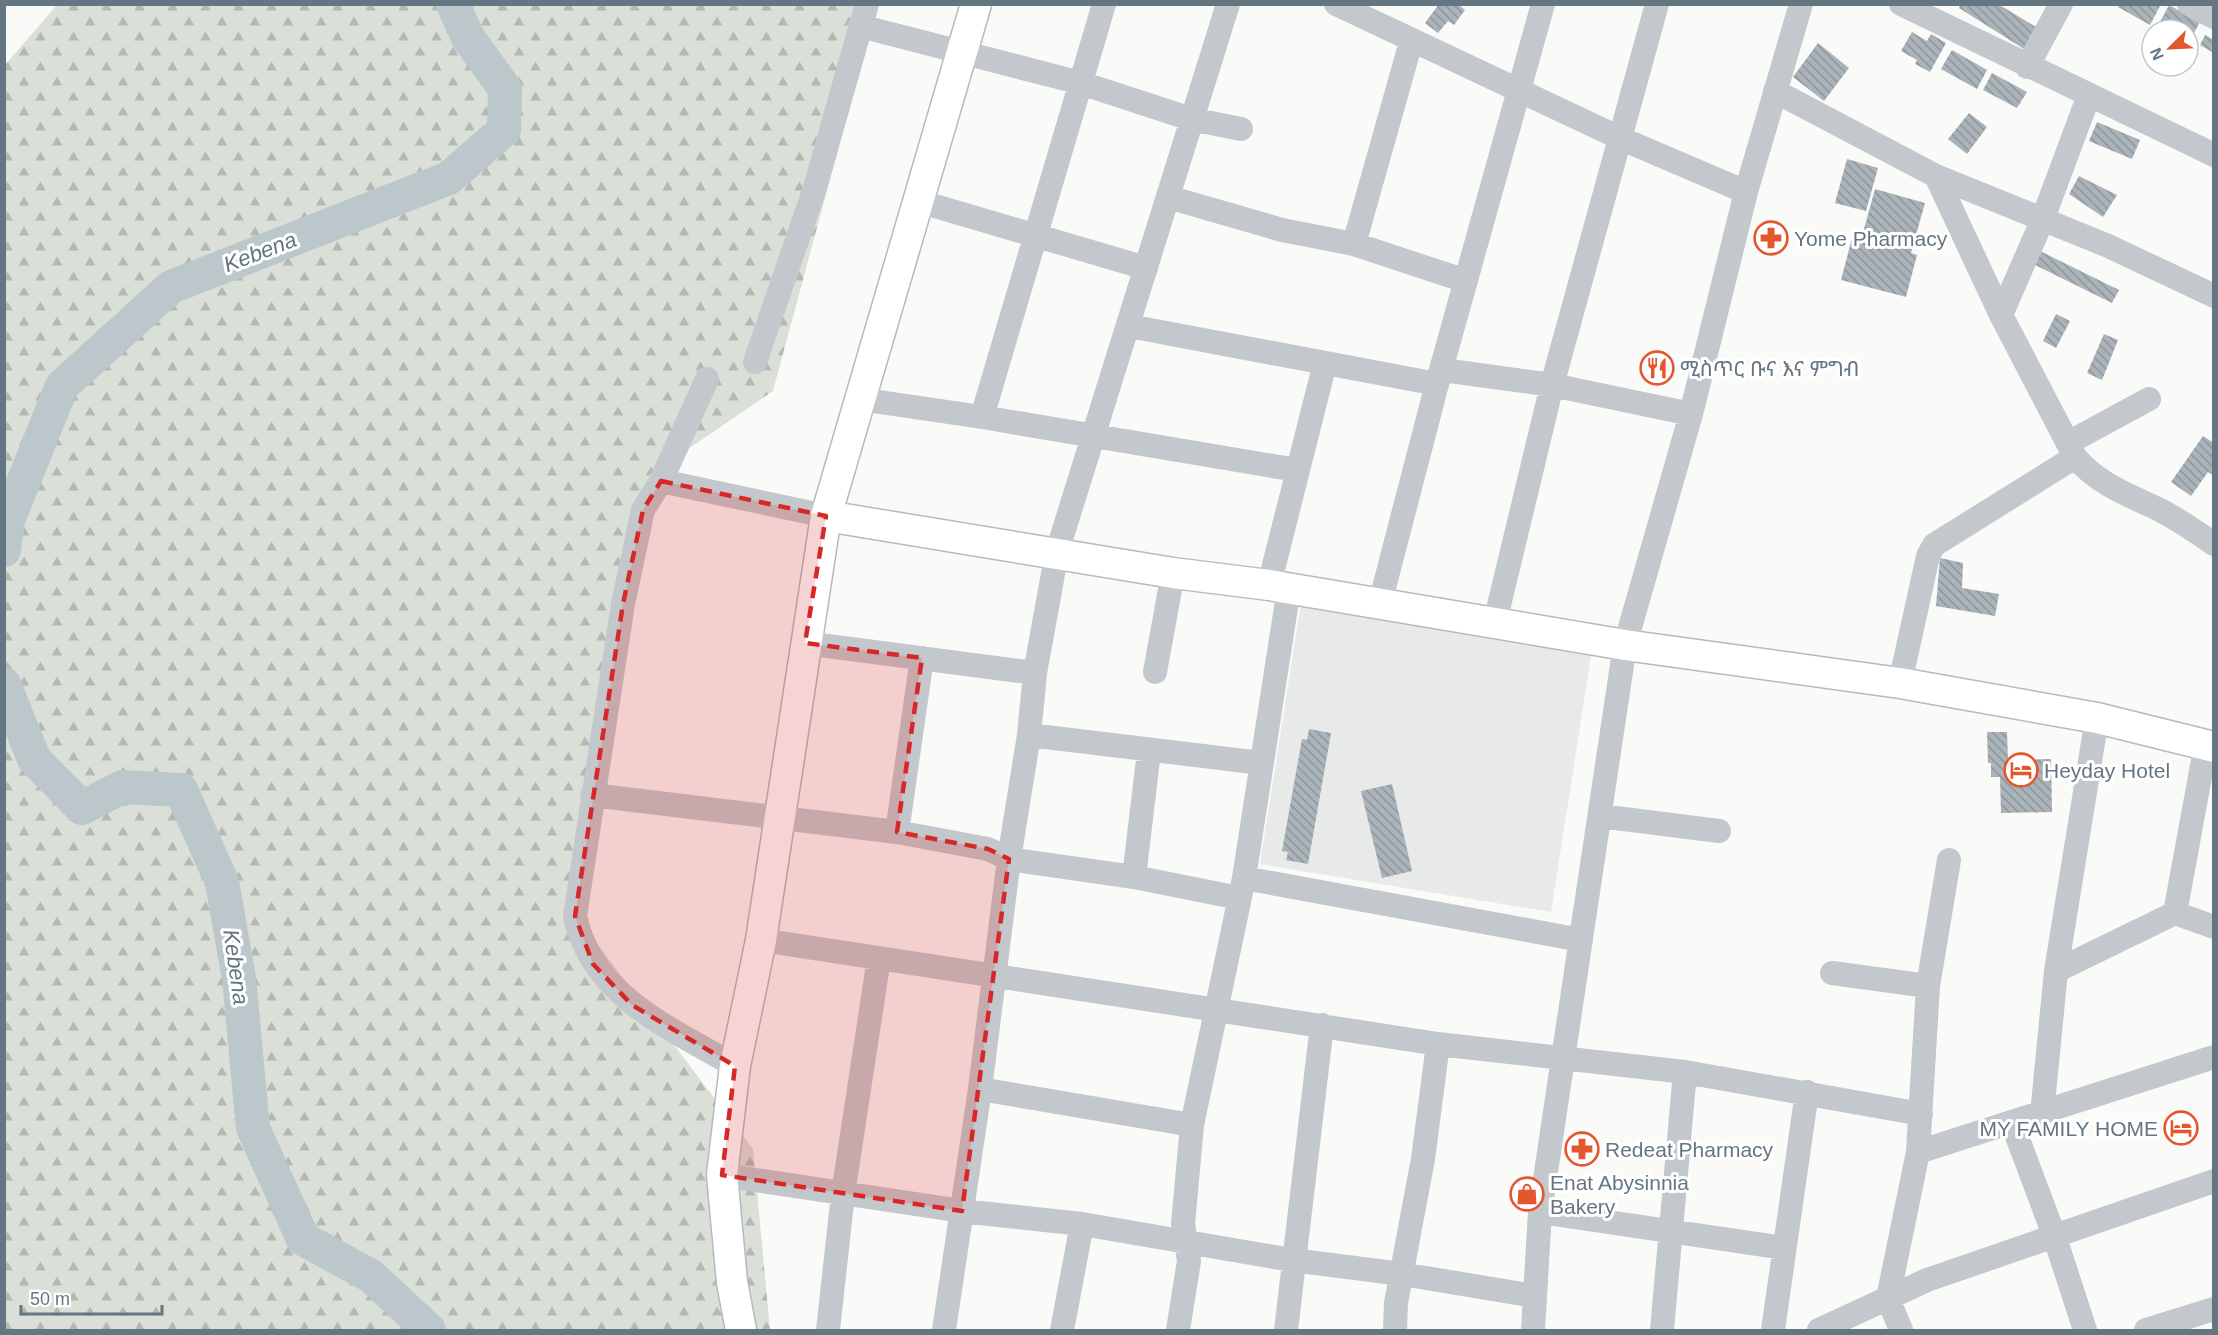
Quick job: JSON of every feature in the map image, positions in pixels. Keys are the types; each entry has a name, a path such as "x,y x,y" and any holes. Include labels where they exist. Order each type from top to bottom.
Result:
{"main road":[{"path":"741,1330 732,1282 722,1175 735,1066 761,940 826,516 976,4"},
{"path":"826,516 1058,552 1173,573 1279,586 1625,645 1900,683 2097,718 2210,745"}],"street":[{"path":"982,417 1104,4"},
{"path":"944,1330 980,1089 1009,859 1029,735 1035,673 1058,552 1228,4"},
{"path":"1336,4 1519,92 1746,192"},
{"path":"1380,603 1439,377 1543,4"},
{"path":"1495,622 1552,385 1658,4"},
{"path":"1533,1330 1540,1212 1625,645 1690,414 1746,192 1801,4"},
{"path":"1901,4 1931,11 2027,67 2214,155"},
{"path":"2027,67 2061,4"},
{"path":"2189,4 2214,16"},
{"path":"755,362 814,191 864,15 962,54 1081,83 1191,118 1240,129"},
{"path":"1354,244 1411,42"},
{"path":"1775,91 1936,176 2042,221 2106,245 2214,296"},
{"path":"2001,315 2042,221 2089,95"},
{"path":"1936,176 2001,315 2071,450 2089,473 2105,484 2183,522 2214,544"},
{"path":"1168,197 1282,230 1354,244 1466,281"},
{"path":"918,201 1146,268"},
{"path":"1129,326 1325,363 1439,377 1552,385 1690,414"},
{"path":"1178,1330 1189,1261 1188,1241 1183,1224 1192,1125 1241,888 1261,763 1279,586 1297,470 1325,363"},
{"path":"707,379 661,481 643,510 623,604 575,916 580,940 593,964 632,1005 735,1066"},
{"path":"859,399 1094,435 1297,470"},
{"path":"1900,683 1928,556 1934,545 2149,399"},
{"path":"661,481 826,516"},
{"path":"1155,672 1173,573"},
{"path":"805,643 1035,673"},
{"path":"897,832 922,658"},
{"path":"2042,1114 2056,971 2097,718"},
{"path":"1029,735 1261,763"},
{"path":"2175,913 2210,745"},
{"path":"1134,877 1149,751"},
{"path":"592,795 897,832 988,849 1009,859 1134,877 1241,888 1581,940"},
{"path":"1600,816 1719,831"},
{"path":"1901,1330 1888,1298 1918,1152 1928,987 1949,860"},
{"path":"2056,971 2175,913 2214,927"},
{"path":"761,940 1438,1044 1685,1072 1921,1114"},
{"path":"828,1330 843,1194 879,958"},
{"path":"1832,973 1928,987"},
{"path":"1286,1330 1292,1260 1322,1025"},
{"path":"1395,1330 1396,1304 1423,1159 1438,1044"},
{"path":"1918,1152 2214,1057"},
{"path":"1662,1330 1685,1072"},
{"path":"980,1089 1192,1125"},
{"path":"1773,1330 1807,1092"},
{"path":"2012,1123 2054,1235 2085,1330"},
{"path":"722,1175 962,1211 1082,1224 1292,1260 1402,1274 1534,1296"},
{"path":"1820,1330 1927,1280 2214,1181"},
{"path":"1540,1212 1670,1233 1784,1248"},
{"path":"1062,1330 1082,1224"},
{"path":"2146,1330 2214,1309"}],"highlighted area":[{"path":"661,481 826,516 805,643 922,658 897,832 988,849 1009,859 962,1211 722,1175 735,1066 632,1005 593,964 575,916 623,604 643,510"}],"shaded area":[{"path":"1301,603 1592,650 1551,912 1260,864"}],"green space":[{"path":"57,5 877,5 773,391 650,475 579,920 753,1149 770,1330 5,1330 5,65"}],"building":[{"path":"1439,4 1458,4 1465,10 1454,25 1448,21 1438,33 1425,23"},
{"path":"1961,4 1998,4 2046,33 2032,54 1959,8"},
{"path":"2119,4 2161,4 2154,18 2140,19 2118,7"},
{"path":"2169,5 2193,18 2162,18"},
{"path":"1912,32 1927,41 1931,34 1946,43 1930,72 1915,64 1917,60 1901,51"},
{"path":"2205,35 2214,40 2214,53 2200,45"},
{"path":"1818,43 1849,68 1824,101 1793,77"},
{"path":"1952,50 1987,70 1977,89 1941,69"},
{"path":"1992,73 2027,92 2017,108 1983,90"},
{"path":"1969,113 1987,127 1967,154 1948,139"},
{"path":"2097,122 2140,140 2132,159 2089,141"},
{"path":"1847,159 1878,168 1866,211 1835,203"},
{"path":"2079,176 2117,195 2103,217 2069,194"},
{"path":"1875,189 1925,203 1911,253 1917,255 1906,297 1841,280 1852,238 1861,240"},
{"path":"2038,250 2119,290 2112,303 2031,263"},
{"path":"2056,314 2070,321 2056,348 2043,341"},
{"path":"2104,334 2118,340 2102,380 2087,373"},
{"path":"2203,436 2214,443 2214,476 2208,472 2191,496 2171,482"},
{"path":"1940,558 1963,563 1962,588 1999,594 1995,616 1936,606"},
{"path":"1309,729 1331,733 1308,864 1286,860 1288,852 1282,851 1302,739 1307,740"},
{"name":"Heyday Hotel","path":"1987,732 2007,732 2008,760 2051,759 2052,812 2001,813 2000,777 1991,777"},
{"path":"1392,784 1412,871 1382,878 1361,791"}],"waterway":[{"name":"Kebena","path":"4,550 8,520 62,386 171,287 449,178 504,130 505,89 467,36 453,4"},
{"name":"Kebena","path":"4,684 34,759 82,808 122,787 181,790 222,882 239,979 253,1128 303,1239 371,1276 429,1330"}],"place":[{"name":"Yome Pharmacy","path":"1771,238"},
{"name":"ሚስጥር ቡና እና ምግብ","path":"1657,368"},
{"name":"Heyday Hotel","path":"2021,770"},
{"name":"MY FAMILY HOME","path":"2181,1128"},
{"name":"Redeat Pharmacy","path":"1582,1149"},
{"name":"Enat Abysinnia Bakery","path":"1527,1194"}]}
